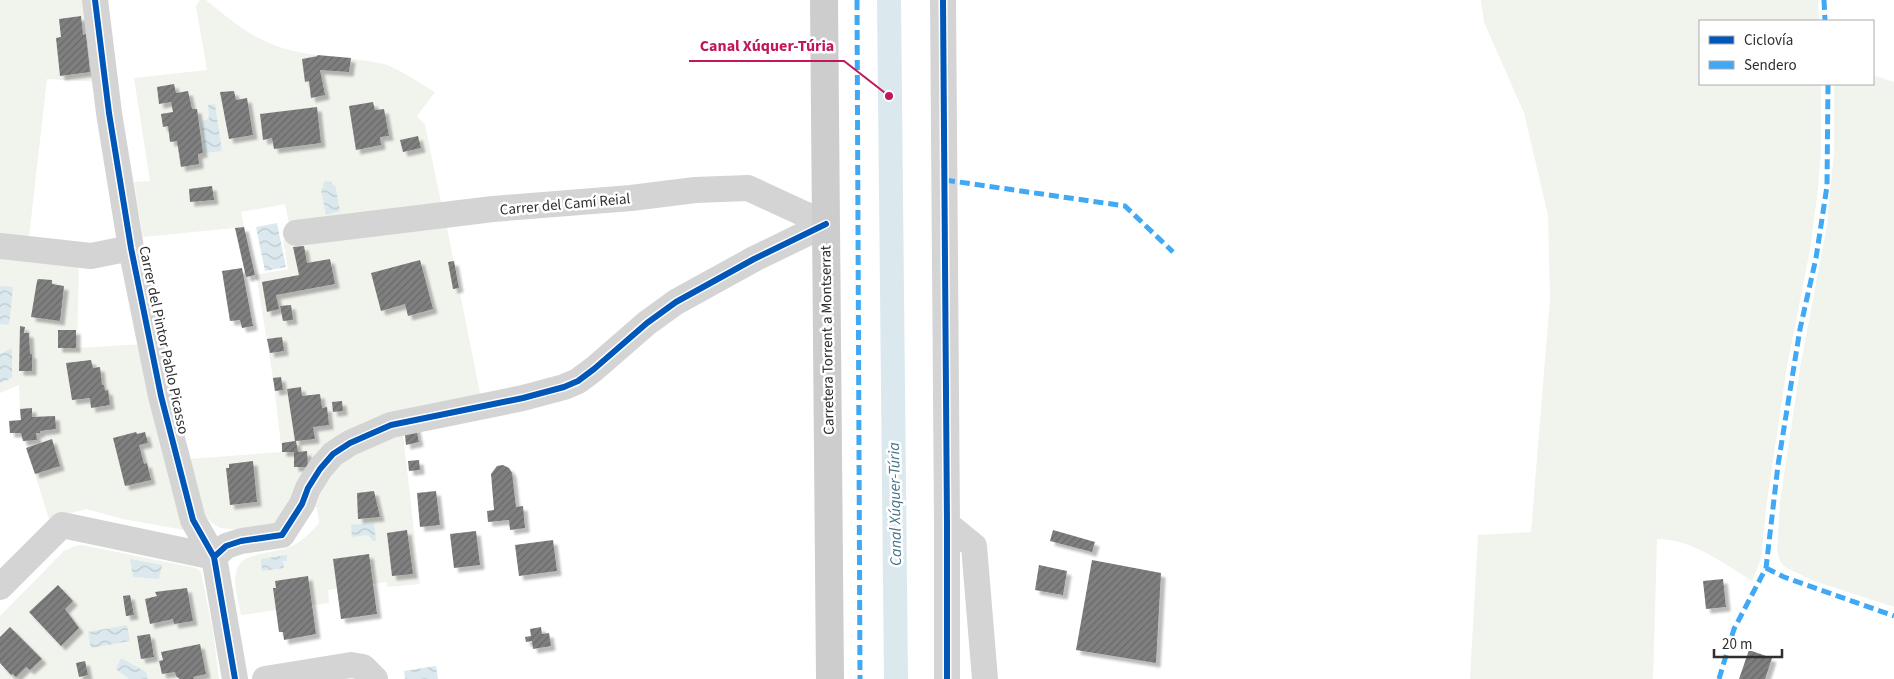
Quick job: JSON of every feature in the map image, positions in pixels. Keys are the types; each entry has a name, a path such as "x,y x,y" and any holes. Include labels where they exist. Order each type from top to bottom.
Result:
{"main road":[{"name":"Carretera Torrent a Montserrat","path":"824,0 830,679"}],"street":[{"name":"Carrer del Pintor Pablo Picasso","path":"94,0 109,114 131,248 161,396 193,520 214,557 235,679"},
{"path":"943,0 947,679"},
{"name":"Carrer del Camí Reial","path":"296,233 493,210 696,190 748,188 826,224"},
{"path":"0,588 62,526 214,557 226,546 282,535 302,504 308,488 320,469 333,454 350,443 391,425 523,398 564,387 578,381 647,323 676,302 754,259 826,224"},
{"path":"0,246 91,256 131,248"},
{"path":"947,524 974,546 984,679"},
{"path":"265,679 351,665 363,668 375,679"}],"shaded area":[{"path":"0,0 90,0 101,82 47,79 28,246 0,238"},
{"path":"200,0 206,0 244,29 269,43 297,52 384,64 435,92 417,116 425,125 442,207 290,228 285,204 241,212 244,227 143,237 134,182 150,181 134,78 207,70 196,6"},
{"path":"1481,0 1818,0 1819,20 1699,20 1699,85 1821,85 1821,151 1810,250 1787,366 1767,501 1761,559 1752,581 1707,553 1683,543 1657,539 1653,679 1470,679 1478,535 1531,532 1550,299 1548,215 1524,113 1484,22"},
{"path":"1874,75 1894,82 1894,607 1814,581 1785,567 1780,561 1777,550 1780,502 1800,368 1827,225 1834,152 1834,85 1874,85"},
{"path":"445,218 481,398 343,437 277,525 233,529 221,528 213,524 205,515 189,459 282,452 273,378 255,275 288,269 283,240"},
{"path":"0,254 79,259 77,348 144,344 184,530 123,519 86,509 49,519 26,445 21,435 19,385 0,393"},
{"path":"402,425 420,584 387,587 387,582 328,590 329,603 241,615 235,580 240,563 253,556 286,549 303,539 319,523 317,507 309,507 329,463"},
{"path":"82,545 196,568 201,572 213,632 219,679 0,679 0,616 64,551"}],"water":[{"path":"215,104 222,151 205,153 201,121 209,119 208,105"},
{"path":"325,181 331,182 333,186 335,185 340,211 326,215 321,189"},
{"path":"277,223 286,267 265,271 256,227"},
{"path":"0,286 13,287 9,325 0,324"},
{"path":"12,348 12,378 0,383 0,354"},
{"path":"374,523 376,541 373,541 368,535 352,537 351,525"},
{"path":"287,555 287,561 283,561 284,568 262,571 261,559"},
{"path":"130,559 162,565 159,579 133,577"},
{"path":"127,625 130,641 91,648 88,632"},
{"path":"121,658 146,672 148,679 129,679 116,669"},
{"path":"436,666 438,679 405,679 404,671"}],"building":[{"path":"81,16 83,35 86,34 90,72 60,76 56,38 61,37 59,19"},
{"path":"317,55 351,58 349,72 320,70 325,95 311,98 309,81 305,82 302,59"},
{"path":"174,84 176,93 188,91 192,109 197,109 203,153 198,154 199,164 181,167 177,141 170,142 168,126 163,127 161,114 173,112 171,102 159,104 157,87"},
{"path":"234,91 236,100 247,98 253,135 229,139 220,92"},
{"path":"373,102 375,110 384,109 389,136 380,137 381,145 356,150 349,106"},
{"path":"317,107 321,143 274,149 272,138 263,140 260,114"},
{"path":"418,136 421,148 403,152 400,140"},
{"path":"212,186 214,200 190,202 189,189"},
{"path":"244,227 255,275 246,277 235,228"},
{"path":"304,246 307,263 330,259 335,284 276,295 279,309 267,312 262,282 299,275 293,247"},
{"path":"420,260 433,309 408,316 405,304 381,311 371,273"},
{"path":"454,261 459,288 453,289 448,262"},
{"path":"242,268 253,326 242,328 240,320 230,321 222,271"},
{"path":"38,279 52,280 52,284 64,286 60,321 31,317"},
{"path":"291,305 293,320 283,321 280,306"},
{"path":"20,326 25,327 24,333 29,333 32,371 19,371"},
{"path":"58,330 76,330 76,348 58,348"},
{"path":"282,337 284,351 270,353 267,339"},
{"path":"91,360 93,368 100,367 102,385 104,385 105,391 108,390 110,405 91,408 90,398 72,400 66,363"},
{"path":"281,377 283,390 275,391 273,378"},
{"path":"301,387 302,396 320,394 322,408 327,407 329,425 313,427 315,439 296,441 298,452 307,451 308,467 294,467 294,452 282,452 282,443 295,441 287,389"},
{"path":"342,401 343,411 333,412 332,402"},
{"path":"32,408 32,417 55,416 56,429 36,433 37,440 23,441 21,433 10,433 9,421 21,420 20,409"},
{"path":"415,423 419,442 406,445 404,425"},
{"path":"136,432 137,434 145,432 148,443 139,445 144,464 147,463 151,480 125,486 113,438"},
{"path":"52,439 60,466 35,474 26,448"},
{"path":"419,460 420,470 409,471 408,461"},
{"path":"253,461 257,502 230,505 226,468 229,468 229,464"},
{"path":"503,465 509,468 512,473 516,507 523,506 525,528 510,530 509,520 488,522 487,511 494,510 491,474 497,466"},
{"path":"374,491 380,517 358,519 357,493"},
{"path":"436,491 440,525 420,527 417,493"},
{"path":"407,530 413,574 392,576 387,533"},
{"path":"1053,530 1095,542 1092,552 1050,541"},
{"path":"476,531 480,565 454,568 450,534"},
{"path":"553,540 557,571 519,576 515,545"},
{"path":"369,554 377,614 341,619 333,559"},
{"path":"1092,560 1161,573 1156,663 1076,650"},
{"path":"1039,565 1067,571 1063,595 1035,590"},
{"path":"308,576 316,634 284,640 283,632 279,632 273,588 276,588 275,581"},
{"path":"1723,579 1726,607 1706,609 1703,581"},
{"path":"58,585 73,601 65,609 79,628 61,646 29,612"},
{"path":"187,588 193,621 174,624 173,619 150,624 145,599 157,596 155,592"},
{"path":"130,595 134,615 126,616 123,596"},
{"path":"10,627 42,659 30,670 26,667 16,677 13,674 11,675 0,663 0,637"},
{"path":"541,627 542,634 549,633 551,646 533,649 532,641 526,642 525,637 531,636 530,629"},
{"path":"150,634 154,657 141,659 137,636"},
{"path":"200,644 206,674 193,677 194,679 180,679 176,676 175,672 162,674 159,661 163,660 161,652"},
{"path":"1749,650 1772,658 1765,679 1739,679"},
{"path":"85,661 88,675 79,677 76,663"}],"waterway":[{"name":"Canal Xúquer-Túria","path":"889,0 896,679"}],"marked path":[{"path":"857,0 860,679"},
{"path":"1824,0 1825,20"},
{"path":"1719,679 1734,629 1766,568 1778,465 1800,329 1816,258 1827,186 1828,85"},
{"path":"945,180 1125,206 1173,252"},
{"path":"1766,568 1784,577 1894,616"}],"cycle path":[{"path":"95,0 109,113 131,248 161,396 193,520 214,557 235,679"},
{"path":"943,0 947,679"},
{"path":"214,557 226,546 241,541 282,535 302,504 308,488 320,469 333,454 350,443 391,425 523,398 564,387 578,381 647,323 676,302 754,259 826,224"}],"place":[{"name":"Canal Xúquer-Túria","path":"889,96"}]}
